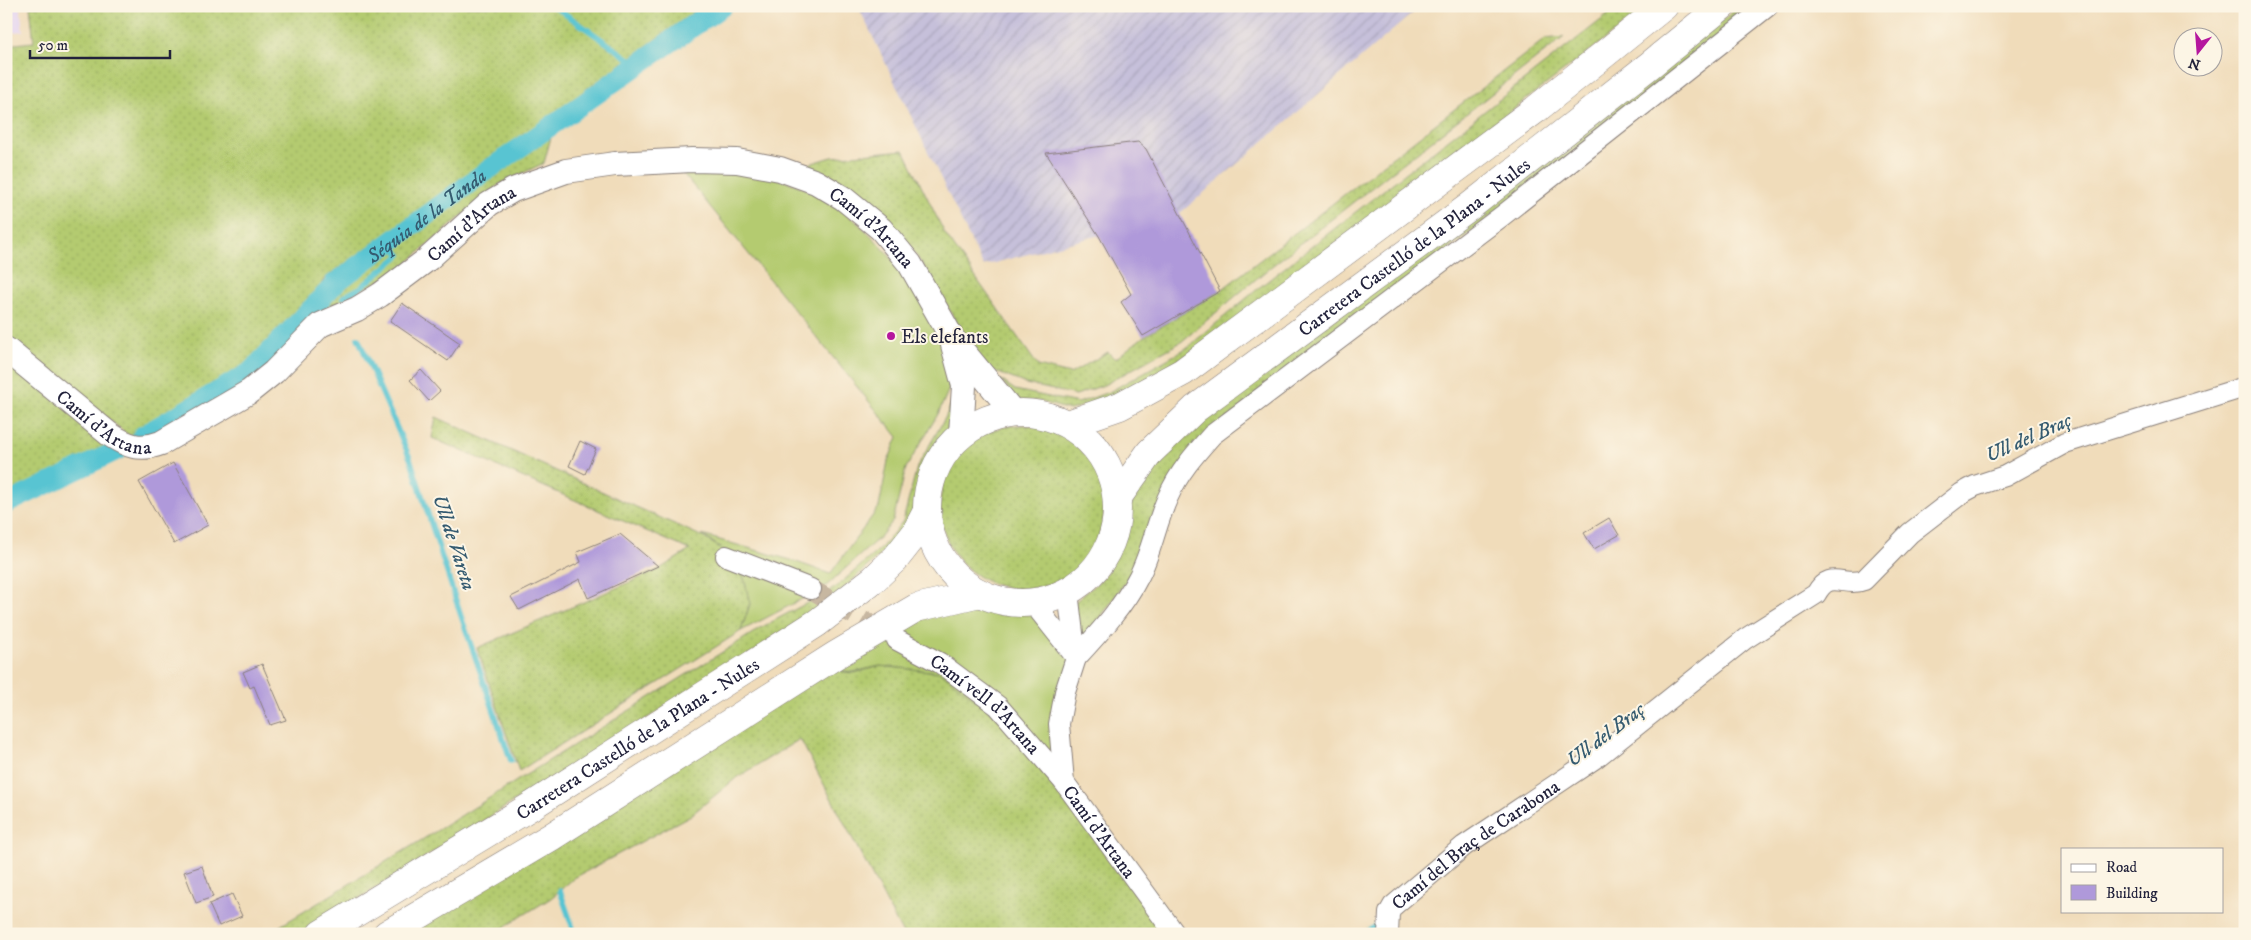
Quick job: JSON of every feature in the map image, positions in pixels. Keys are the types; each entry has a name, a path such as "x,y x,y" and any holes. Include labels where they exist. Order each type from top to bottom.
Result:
{"main road":[{"name":"Carretera Castelló de la Plana - Nules","path":"1068,424 1120,406 1183,372 1535,110 1664,6"},
{"name":"Carretera Castelló de la Plana - Nules","path":"1118,497 1150,452 1195,409 1468,207 1650,66 1722,6"},
{"path":"1013,412 1042,414 1068,424 1092,442 1110,468 1118,497 1114,535 1097,568 1068,592 1033,603 1006,602 980,593 952,573 934,544 926,511 935,468 961,434 986,419 1013,412"},
{"name":"Carretera Castelló de la Plana - Nules","path":"321,934 542,800 817,623 874,579 896,558 915,534 926,511"},
{"name":"Carretera Castelló de la Plana - Nules","path":"388,934 551,837 836,655 916,608 980,593"}],"street":[{"path":"1033,603 1076,658 1103,629 1138,578 1149,556 1156,526 1183,468 1212,435 1502,216 1768,6"},
{"name":"Camí d'Artana","path":"6,349 109,434 122,442 138,448 149,448 161,443 249,392 274,372 320,325 357,309 380,295 428,259 489,204 513,190 566,171 615,164 692,160 736,161 780,169 816,182 843,198 881,229 910,264 952,338 1013,412"},
{"name":"Camí d'Artana","path":"952,338 964,386 961,434"},
{"name":"Camí del Braç de Carabona","path":"1388,934 1389,913 1393,906 1464,846 1597,757 1745,639 1816,594 1821,584 1829,580 1856,582 1864,580 1910,533 1962,493 1975,486 2005,476 2065,443 2245,387"},
{"path":"726,556 811,589"},
{"name":"Camí d'Artana","path":"1068,592 1076,658 1065,692 1059,724 1064,782 1175,934"},
{"name":"Camí vell d'Artana","path":"896,640 940,663 998,706 1064,782"}],"shaded area":[{"path":"6,6 20,6 23,31 6,33"},
{"path":"858,6 1421,6 1179,214 983,266"}],"green space":[{"path":"30,6 702,6 324,279 319,290 253,360 233,376 131,437 6,337 6,45 34,42"},
{"path":"1619,6 1649,6 1206,343 1126,392 1070,410 1038,401 1019,400 998,378 1015,390 1078,403 1109,392 1188,347 1261,286"},
{"path":"1740,6 1764,6 1210,432 1145,554 1081,645 1074,603 1104,577 1123,541 1132,499 1139,484 1186,430 1565,147"},
{"path":"1564,37 1268,269 1181,342 1104,385 1076,395 1026,384 989,369 962,332 930,276 909,245 873,206 806,165 832,157 904,150 945,234 1038,366 1070,374 1108,352 1115,359 1143,337 1220,291 1545,39"},
{"path":"551,137 544,163 498,185 395,273 311,316 337,291 395,243 458,198"},
{"path":"681,171 738,172 772,177 801,187 828,201 852,218 894,262 928,312 942,339 956,383 949,389 938,414 906,468 893,521 880,537 825,587 741,631 750,604 744,578 730,554 702,535 791,560 830,574 879,507 888,461 898,437"},
{"path":"6,356 114,445 6,496"},
{"path":"953,400 951,425 928,455 913,511 903,534 820,610 315,926 301,934 267,934 443,827 764,626 835,588 882,547 903,521 917,467"},
{"path":"436,417 701,536 730,554 744,578 750,603 741,631 519,771 477,648 658,570 690,550 432,438"},
{"path":"1022,425 1053,431 1080,449 1098,476 1104,507 1098,538 1080,565 1053,583 1022,589 991,583 964,565 946,538 940,507 946,476 964,449 991,431"},
{"path":"981,605 1005,612 1031,615 1070,660 1056,764 941,672 880,666 854,672 844,671 836,666 901,629 933,615"},
{"path":"835,666 844,672 854,673 880,666 940,672 995,708 1171,934 903,934 800,739 735,779 691,815 574,878 551,898 493,934 411,934"}],"building":[{"path":"1138,142 1146,149 1220,291 1143,336 1121,302 1131,294 1099,236 1046,153"},
{"path":"402,303 460,343 448,361 390,321"},
{"path":"421,370 440,391 429,401 410,380"},
{"path":"580,441 596,449 585,474 569,466"},
{"path":"173,463 208,525 174,544 139,482"},
{"path":"1609,518 1619,535 1594,549 1584,533"},
{"path":"620,534 658,566 588,598 580,579 519,610 511,597 581,562 577,552"},
{"path":"262,664 286,720 270,725 254,686 250,688 243,672"},
{"path":"202,866 213,897 196,903 184,872"},
{"path":"232,894 242,916 219,926 209,904"}],"waterway":[{"path":"554,6 636,65"},
{"path":"331,288 327,282 328,279 706,6"},
{"name":"Séquia de la Tanda","path":"142,436 250,372 337,282 481,175 723,6"},
{"name":"Ull de Vareta","path":"343,297 360,288 400,255 390,243"},
{"name":"Ull de Vareta","path":"358,338 410,458 460,613 511,761"},
{"name":"Séquia de la Tanda","path":"6,504 118,450"},
{"name":"Ull de Vareta","path":"560,891 575,934"},
{"name":"Ull del Braç","path":"1363,934 1382,923"}],"tunnel":[{"path":"811,589 888,635"}],"place":[{"name":"Els elefants","path":"891,336"}]}
